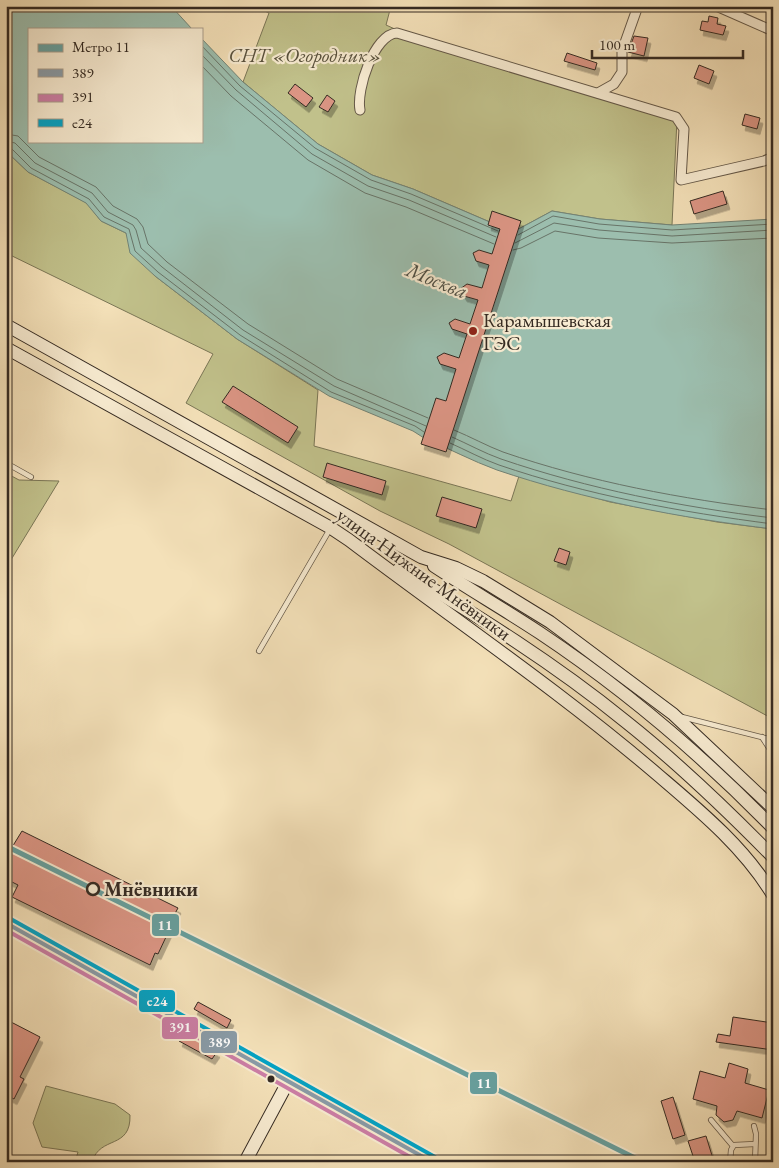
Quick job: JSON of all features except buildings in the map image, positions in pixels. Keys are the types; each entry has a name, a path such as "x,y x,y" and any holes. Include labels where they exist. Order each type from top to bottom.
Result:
{"main road":[{"name":"улица Нижние Мнёвники","path":"6,324 421,557 456,568 522,604 558,627 673,714 773,808"},
{"name":"улица Нижние Мнёвники","path":"6,348 350,540 625,747 700,811 739,851 773,895"},
{"path":"84,390 94,373"},
{"path":"350,540 533,652 625,721 729,813 773,857"},
{"path":"421,557 541,634 637,705 742,797 773,828"},
{"path":"6,922 432,1162"},
{"path":"245,1162 289,1080"}],"street":[{"path":"598,92 614,84 622,72 622,51 638,6"},
{"path":"716,6 773,31"},
{"path":"360,110 359,89 380,41 389,33 397,33 598,92 678,118 684,128 681,180 764,161 773,157"}],"lane":[{"path":"6,463 31,477"},
{"path":"259,651 331,528"},
{"path":"673,714 772,741"},
{"path":"762,737 773,754"},
{"path":"711,1120 733,1146"},
{"path":"754,1126 755,1162"},
{"path":"733,1146 737,1144 755,1144"},
{"path":"730,1162 733,1146"}],"green space":[{"name":"СНТ «Огородник»","path":"254,6 391,6 386,25 397,30 677,119 672,225 600,219 552,211 513,232 413,189 372,175 318,144 243,82 269,13"},
{"path":"6,151 28,172 87,203 101,221 126,233 155,276 237,339 318,390 314,446 511,501 519,476 610,502 717,522 773,529 773,719 449,544 380,511 186,403 213,354 6,253"},
{"path":"6,473 19,480 59,481 6,568"},
{"path":"46,1086 115,1104 130,1115 126,1133 121,1138 101,1148 92,1162 75,1162 78,1152 42,1147 33,1123"}],"water":[{"name":"Москва","path":"6,6 171,6 191,28 28,28 28,142 202,142 202,39 243,82 318,144 372,175 413,189 513,232 552,211 600,219 672,225 773,219 773,529 634,507 531,481 478,463 413,431 329,396 237,339 155,276 130,253 126,233 101,221 86,203 28,172 6,151"}],"metro line":[{"name":"11","path":"6,846 643,1162"}],"transit line":[{"name":"е24","path":"9,918 435,1157"},
{"name":"389","path":"6,923 432,1162"},
{"name":"391","path":"6,930 419,1162"}],"place":[{"name":"Карамышевская ГЭС","path":"473,331"},
{"name":"Мнёвники","path":"93,889"}]}
